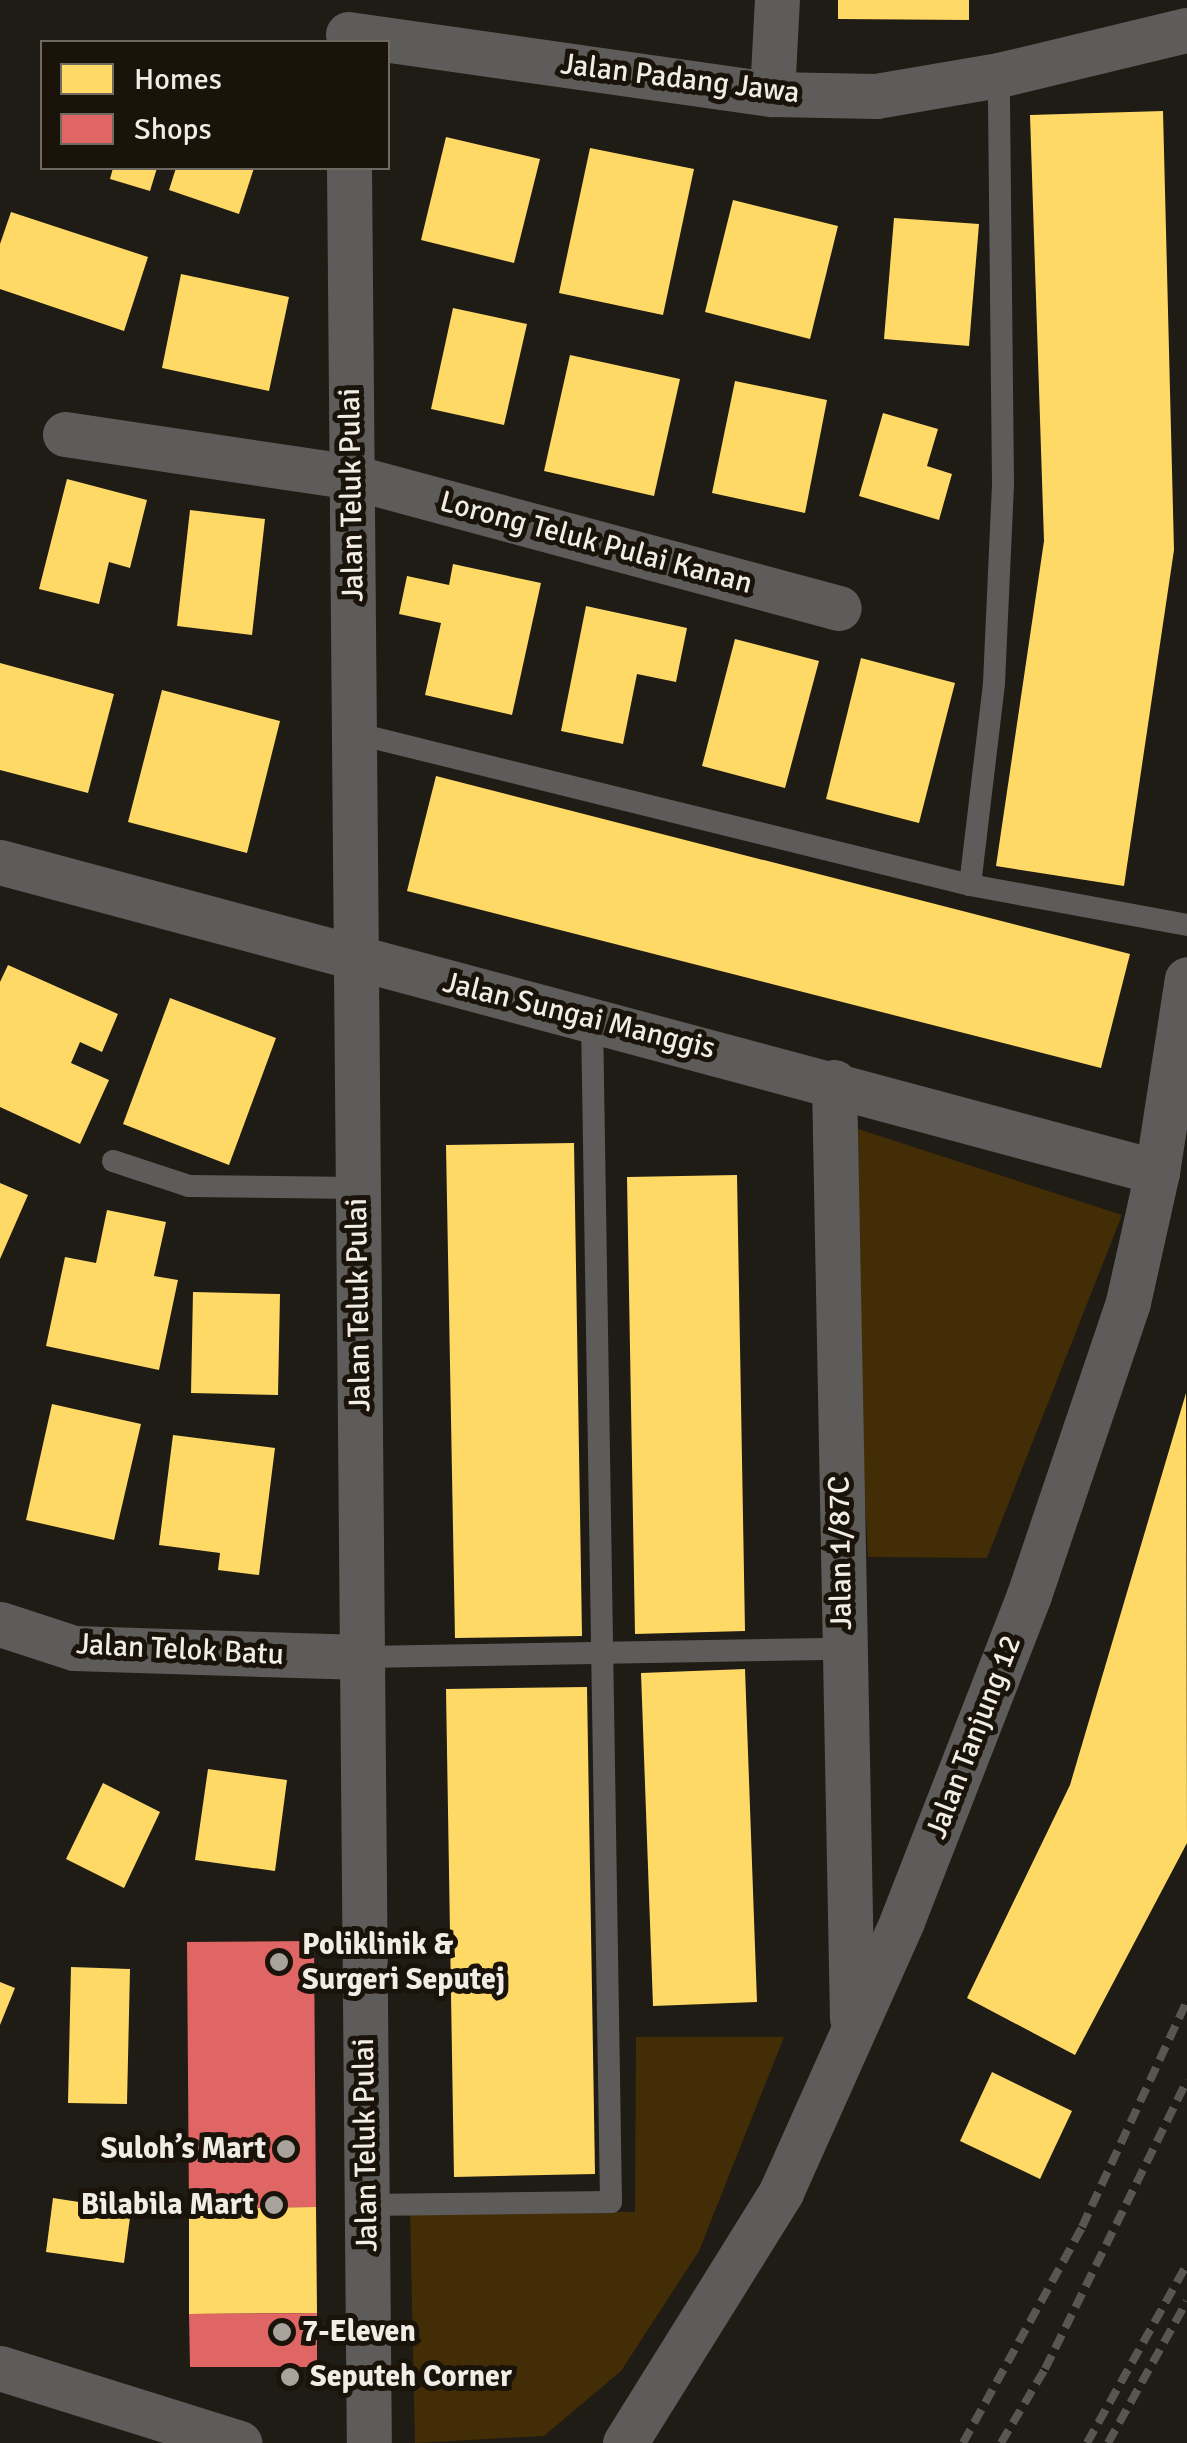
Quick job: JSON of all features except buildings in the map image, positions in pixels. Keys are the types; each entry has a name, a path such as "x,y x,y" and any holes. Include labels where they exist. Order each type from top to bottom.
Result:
{"street":[{"path":"772,94 777,0"},
{"name":"Jalan Padang Jawa","path":"348,26 772,94 876,96 999,75 1187,30"},
{"name":"Jalan Teluk Pulai","path":"349,170 369,2443"},
{"name":"Lorong Teluk Pulai Kanan","path":"65,434 352,477 839,608"},
{"name":"Jalan Sungai Manggis","path":"0,862 834,1082 1157,1172"},
{"name":"Jalan Tanjung 12","path":"625,2443 782,2192 902,1922 1029,1595 1128,1302 1157,1172 1187,980"},
{"name":"Jalan 1/87C","path":"834,1082 842,1649 853,2025"},
{"name":"Jalan Telok Batu","path":"0,1624 74,1648 362,1657"},
{"path":"0,2368 240,2443"}],"lane":[{"path":"970,885 994,683 1004,483 999,75"},
{"path":"354,733 970,885 1187,925"},
{"path":"367,2206 611,2202 592,1020"},
{"path":"113,1162 190,1186 358,1188"},
{"path":"362,1657 842,1649"}],"shaded area":[{"path":"846,1125 1122,1215 987,1558 868,1557"},
{"path":"636,2037 784,2037 699,2251 621,2371 544,2436 415,2443 410,2211 635,2212"}],"railway":[{"path":"963,2443 1082,2227 1187,2001"},
{"path":"1001,2443 1045,2369 1187,2080"},
{"path":"1087,2443 1187,2264"},
{"path":"1108,2443 1187,2301"}],"place":[{"name":"Poliklinik & Surgeri Seputej","path":"279,1962"},
{"name":"Suloh’s Mart","path":"286,2149"},
{"name":"Bilabila Mart","path":"274,2205"},
{"name":"7-Eleven","path":"282,2332"},
{"name":"Seputeh Corner","path":"290,2377"}]}
